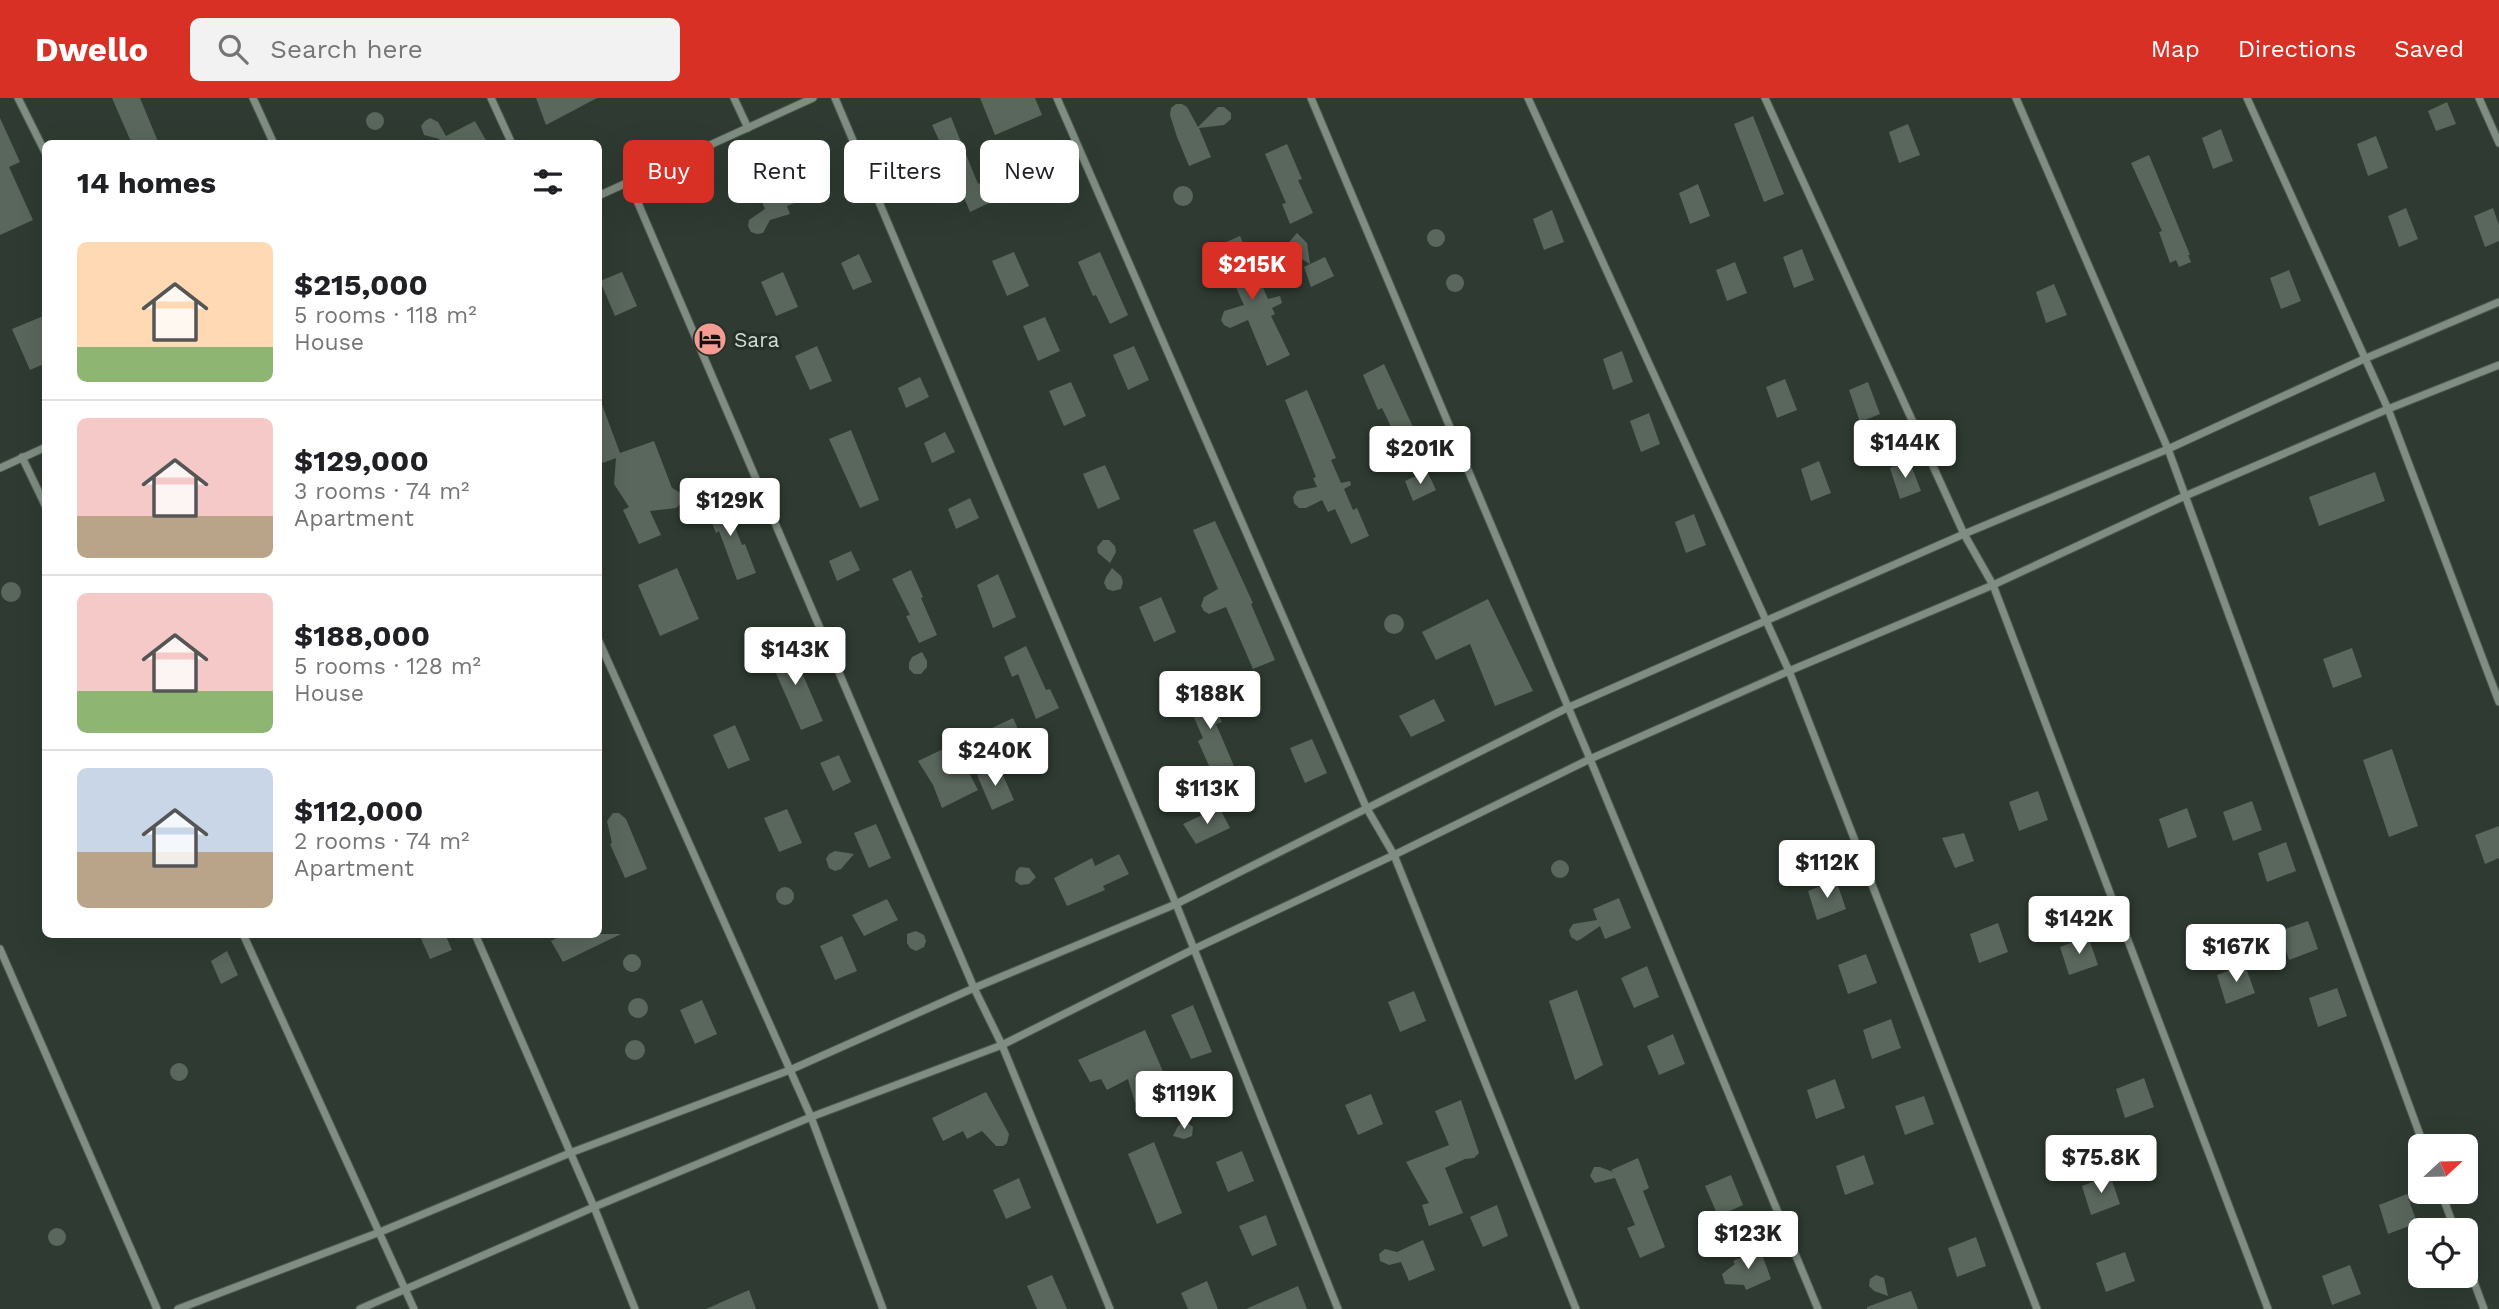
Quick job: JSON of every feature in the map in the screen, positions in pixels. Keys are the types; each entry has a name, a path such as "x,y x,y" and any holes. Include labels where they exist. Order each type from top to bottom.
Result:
{"street":[{"path":"18,98 42,147"},
{"path":"253,98 272,140"},
{"path":"491,98 510,140"},
{"path":"734,98 748,128"},
{"path":"714,143 813,98"},
{"path":"835,98 1176,904 1338,1309"},
{"path":"1057,98 1366,807 1394,855 1576,1309"},
{"path":"1311,98 1818,1309"},
{"path":"1528,98 1789,671 2037,1309"},
{"path":"1765,98 1964,534 1993,585 2269,1309"},
{"path":"2016,98 2168,449 2420,1134"},
{"path":"2247,98 2388,409 2499,702"},
{"path":"2479,98 2499,143"},
{"path":"602,194 623,185"},
{"path":"638,203 974,988 1002,1045 1110,1309"},
{"path":"178,1309 380,1231 570,1153 790,1070 974,988 1176,904 1567,708 1765,619 2168,449 2364,359 2499,302"},
{"path":"360,1309 594,1207 811,1117 1002,1045 1194,949 1590,759 1993,585 2185,496 2388,409 2499,365"},
{"path":"0,468 42,449"},
{"path":"22,457 42,500"},
{"path":"602,648 811,1117 883,1309"},
{"path":"245,938 414,1309"},
{"path":"477,938 594,1207 635,1309"},
{"path":"0,949 157,1309"},
{"path":"2476,1288 2484,1309"}],"building":[{"path":"112,98 140,98 157,140 130,140"},
{"path":"536,98 597,98 546,125"},
{"path":"980,98 1035,98 1042,115 995,135"},
{"path":"2447,102 2456,124 2436,131 2428,111"},
{"path":"1176,104 1187,107 1198,127 1218,107 1224,107 1231,113 1231,119 1224,125 1199,128 1211,157 1189,166 1170,115 1171,108"},
{"path":"371,112 379,112 384,121 382,128 371,130 366,125 366,117"},
{"path":"1753,116 1784,194 1764,202 1734,124"},
{"path":"951,117 960,140 939,140 932,125"},
{"path":"0,118 20,162 9,167 33,220 0,235"},
{"path":"430,118 438,122 446,136 475,121 486,140 438,140 424,135 421,126"},
{"path":"1908,124 1920,155 1899,163 1889,132"},
{"path":"2221,129 2233,161 2213,169 2202,138"},
{"path":"2376,136 2388,168 2368,176 2357,144"},
{"path":"1287,144 1302,179 1298,180 1313,213 1290,224 1282,204 1286,203 1265,154"},
{"path":"966,154 978,184 980,183 980,203 989,203 970,212 966,202"},
{"path":"2149,155 2190,255 2191,262 2179,267 2176,260 2170,263 2159,232 2162,231 2131,163"},
{"path":"1698,184 1710,216 1690,224 1679,193"},
{"path":"1183,186 1190,189 1193,196 1190,203 1183,206 1176,203 1173,196 1176,189"},
{"path":"762,203 795,203 787,206 790,214 770,220 763,233 751,232 749,220 765,209"},
{"path":"2406,208 2418,239 2399,247 2388,216"},
{"path":"2493,208 2499,225 2499,241 2485,247 2474,216"},
{"path":"1552,210 1564,242 1544,250 1533,219"},
{"path":"1432,229 1440,229 1445,238 1443,245 1432,247 1427,242 1427,234"},
{"path":"1297,233 1307,243 1310,264 1292,253 1289,248 1290,241"},
{"path":"1240,236 1268,299 1280,296 1282,303 1272,308 1275,314 1271,316 1290,355 1267,366 1248,320 1230,328 1221,320 1224,311 1244,305 1217,246"},
{"path":"1802,249 1814,280 1794,288 1783,257"},
{"path":"1014,252 1029,286 1007,296 992,261"},
{"path":"1100,252 1128,315 1110,324 1096,295 1093,296 1078,262"},
{"path":"859,254 872,282 853,290 841,263"},
{"path":"1325,257 1334,276 1311,287 1304,267"},
{"path":"1735,262 1747,293 1727,301 1716,270"},
{"path":"2289,270 2301,301 2281,309 2270,278"},
{"path":"622,272 637,306 615,316 602,280"},
{"path":"783,272 798,307 776,316 761,282"},
{"path":"1451,274 1459,274 1464,283 1462,290 1451,292 1446,287 1446,279"},
{"path":"2054,284 2067,315 2046,323 2036,292"},
{"path":"42,317 42,365 30,370 12,329"},
{"path":"1045,317 1060,351 1038,361 1023,326"},
{"path":"817,346 832,381 810,390 795,356"},
{"path":"1134,346 1149,380 1128,390 1113,355"},
{"path":"1622,351 1633,382 1613,390 1603,359"},
{"path":"1384,364 1413,427 1395,435 1382,408 1378,410 1363,375"},
{"path":"920,377 929,397 906,408 898,388"},
{"path":"1785,379 1797,410 1777,418 1766,387"},
{"path":"1071,382 1086,416 1064,426 1049,391"},
{"path":"1868,382 1880,414 1860,422 1849,390"},
{"path":"1307,390 1336,458 1331,460 1341,483 1350,481 1351,485 1344,489 1353,510 1357,508 1369,536 1351,544 1335,509 1328,512 1322,500 1306,508 1299,508 1294,503 1293,497 1297,491 1317,487 1313,478 1316,477 1285,400"},
{"path":"602,404 620,453 654,441 672,488 681,493 685,500 676,508 650,511 661,535 639,544 623,510 629,507 614,484 616,458 603,463"},
{"path":"1649,413 1660,444 1641,452 1630,421"},
{"path":"851,430 879,500 860,508 829,439"},
{"path":"945,432 955,452 932,463 924,443"},
{"path":"1909,460 1921,491 1900,499 1890,468"},
{"path":"1819,461 1831,493 1811,501 1801,469"},
{"path":"1105,465 1120,499 1098,509 1083,474"},
{"path":"1427,471 1436,490 1413,501 1405,481"},
{"path":"2375,472 2385,501 2319,526 2309,497"},
{"path":"723,496 756,573 737,580 719,531 716,533 704,503"},
{"path":"970,498 979,518 956,529 948,509"},
{"path":"1694,514 1706,545 1686,553 1675,522"},
{"path":"1215,521 1253,603 1251,604 1275,660 1253,669 1226,607 1209,614 1201,606 1204,597 1218,589 1193,530"},
{"path":"1103,540 1109,540 1115,546 1116,552 1110,563 1098,553 1097,547"},
{"path":"851,551 860,570 837,581 829,561"},
{"path":"677,568 699,619 660,636 638,585"},
{"path":"1112,568 1121,576 1123,582 1121,589 1113,591 1107,589 1104,583"},
{"path":"911,570 937,635 919,643 906,616 910,615 892,579"},
{"path":"998,574 1016,617 993,628 977,585"},
{"path":"11,582 18,585 21,592 18,599 11,602 4,599 1,592 4,585"},
{"path":"1161,597 1176,632 1154,642 1139,607"},
{"path":"1488,599 1533,691 1495,706 1470,644 1436,660 1422,632"},
{"path":"1394,614 1401,617 1404,624 1401,631 1394,634 1387,631 1384,624 1387,617"},
{"path":"789,643 823,721 801,730 767,653"},
{"path":"1026,646 1046,690 1050,689 1059,708 1036,719 1018,674 1012,677 1004,657"},
{"path":"2352,648 2362,677 2333,688 2323,659"},
{"path":"922,652 927,667 921,674 914,674 909,669 909,663 912,657"},
{"path":"1207,688 1222,722 1216,724 1234,766 1213,775 1198,741 1203,738 1185,697"},
{"path":"1434,699 1445,721 1411,737 1399,716"},
{"path":"1013,718 1022,738 999,749 992,728"},
{"path":"735,725 750,760 728,769 713,735"},
{"path":"1312,739 1327,773 1305,783 1290,748"},
{"path":"954,744 978,790 942,808 933,785 918,761"},
{"path":"2392,749 2418,826 2389,837 2363,760"},
{"path":"839,755 851,782 833,791 820,763"},
{"path":"999,766 1014,800 992,810 977,775"},
{"path":"2038,791 2048,820 2019,831 2009,802"},
{"path":"2252,801 2262,830 2233,841 2223,812"},
{"path":"1219,807 1230,828 1196,844 1183,824"},
{"path":"2187,808 2197,837 2168,848 2159,819"},
{"path":"787,809 802,843 779,852 764,818"},
{"path":"613,813 619,813 626,819 647,869 625,878 610,844 612,843 607,821"},
{"path":"876,824 891,858 869,868 854,833"},
{"path":"2499,826 2499,858 2485,864 2475,835"},
{"path":"1964,833 1974,861 1955,868 1942,838"},
{"path":"2286,842 2296,871 2267,882 2258,853"},
{"path":"835,851 854,854 841,869 835,871 829,868 826,859"},
{"path":"1119,854 1129,874 1103,886 1105,890 1067,906 1054,878 1092,858 1095,866"},
{"path":"1556,860 1564,860 1569,869 1567,876 1556,878 1551,873 1551,865"},
{"path":"1020,867 1029,868 1036,877 1029,884 1020,885 1015,881 1016,871"},
{"path":"1836,880 1846,909 1817,920 1808,891"},
{"path":"781,887 789,887 794,896 792,903 781,905 776,900 776,892"},
{"path":"1619,898 1631,928 1605,939 1600,926 1577,941 1571,937 1569,930 1573,924 1597,920 1593,909"},
{"path":"887,899 898,920 864,936 852,915"},
{"path":"2308,921 2318,949 2289,960 2280,931"},
{"path":"1998,923 2008,952 1979,963 1970,934"},
{"path":"916,931 924,935 926,941 924,947 916,951 907,943 907,934"},
{"path":"602,934 621,934 563,962 551,941 557,938 602,938"},
{"path":"842,936 857,971 835,980 820,946"},
{"path":"2088,936 2098,965 2069,975 2060,947"},
{"path":"421,938 447,938 452,950 430,959"},
{"path":"227,951 238,975 221,984 211,961"},
{"path":"628,954 636,954 641,963 639,970 628,972 623,967 623,959"},
{"path":"1866,954 1877,983 1848,994 1838,965"},
{"path":"2245,965 2255,993 2226,1004 2217,975"},
{"path":"1647,966 1659,997 1634,1008 1621,978"},
{"path":"2337,988 2347,1016 2318,1027 2309,998"},
{"path":"1577,990 1603,1065 1575,1080 1549,1001"},
{"path":"1414,991 1426,1021 1400,1032 1388,1002"},
{"path":"638,998 645,1001 648,1008 645,1015 638,1018 631,1015 628,1008 631,1001"},
{"path":"702,1000 717,1034 695,1044 680,1010"},
{"path":"1193,1005 1212,1052 1191,1059 1171,1015"},
{"path":"1891,1019 1901,1048 1872,1059 1863,1030"},
{"path":"1145,1030 1171,1090 1135,1103 1128,1079 1107,1090 1101,1079 1090,1082 1078,1060"},
{"path":"1673,1034 1685,1064 1659,1075 1647,1046"},
{"path":"635,1040 642,1043 645,1050 642,1057 635,1060 628,1057 625,1050 628,1043"},
{"path":"179,1063 185,1066 188,1072 185,1078 179,1081 173,1078 170,1072 173,1066"},
{"path":"2144,1078 2154,1107 2125,1118 2116,1089"},
{"path":"1835,1079 1845,1108 1816,1119 1807,1090"},
{"path":"986,1092 1009,1134 1007,1143 996,1146 982,1131 967,1139 963,1131 943,1141 932,1118"},
{"path":"1371,1094 1383,1124 1358,1135 1345,1105"},
{"path":"1924,1096 1934,1124 1905,1135 1895,1106"},
{"path":"1461,1100 1479,1153 1474,1158 1445,1168 1463,1213 1429,1226 1422,1205 1429,1203 1406,1162 1449,1145 1435,1111"},
{"path":"1185,1121 1193,1127 1192,1136 1184,1139 1173,1136 1178,1126"},
{"path":"1154,1142 1182,1213 1157,1224 1128,1154"},
{"path":"1242,1151 1254,1181 1228,1192 1216,1162"},
{"path":"1864,1155 1874,1184 1845,1195 1836,1166"},
{"path":"1638,1158 1649,1188 1643,1191 1665,1247 1640,1258 1627,1228 1635,1225 1615,1178 1595,1183 1590,1176 1594,1167 1613,1172 1611,1170"},
{"path":"1731,1175 1743,1205 1718,1216 1705,1186"},
{"path":"2110,1175 2120,1204 2091,1215 2082,1186"},
{"path":"1019,1178 1031,1208 1006,1219 993,1190"},
{"path":"2407,1194 2408,1204 2410,1204 2415,1218 2408,1218 2408,1226 2388,1234 2379,1205"},
{"path":"1497,1205 1508,1236 1483,1247 1470,1217"},
{"path":"1266,1215 1277,1245 1252,1256 1239,1226"},
{"path":"57,1228 65,1233 66,1237 61,1245 57,1246 49,1241 48,1237 53,1229"},
{"path":"1976,1237 1986,1266 1957,1277 1948,1248"},
{"path":"1423,1240 1435,1270 1409,1281 1401,1262 1389,1265 1380,1261 1379,1254 1385,1249 1397,1252"},
{"path":"1760,1249 1771,1279 1746,1290 1744,1285 1725,1284 1722,1274 1735,1264 1733,1261"},
{"path":"2125,1252 2135,1281 2106,1292 2096,1263"},
{"path":"2350,1265 2361,1294 2332,1305 2322,1276"},
{"path":"1052,1275 1067,1309 1037,1309 1027,1286"},
{"path":"1876,1275 1884,1278 1888,1296 1869,1286 1870,1279"},
{"path":"1207,1281 1218,1309 1188,1309 1181,1293"},
{"path":"1298,1286 1307,1309 1246,1309"},
{"path":"749,1290 756,1309 706,1309"},
{"path":"1911,1291 1918,1309 1867,1309 1867,1307"}],"place":[{"name":"Sara","path":"710,339"}]}
